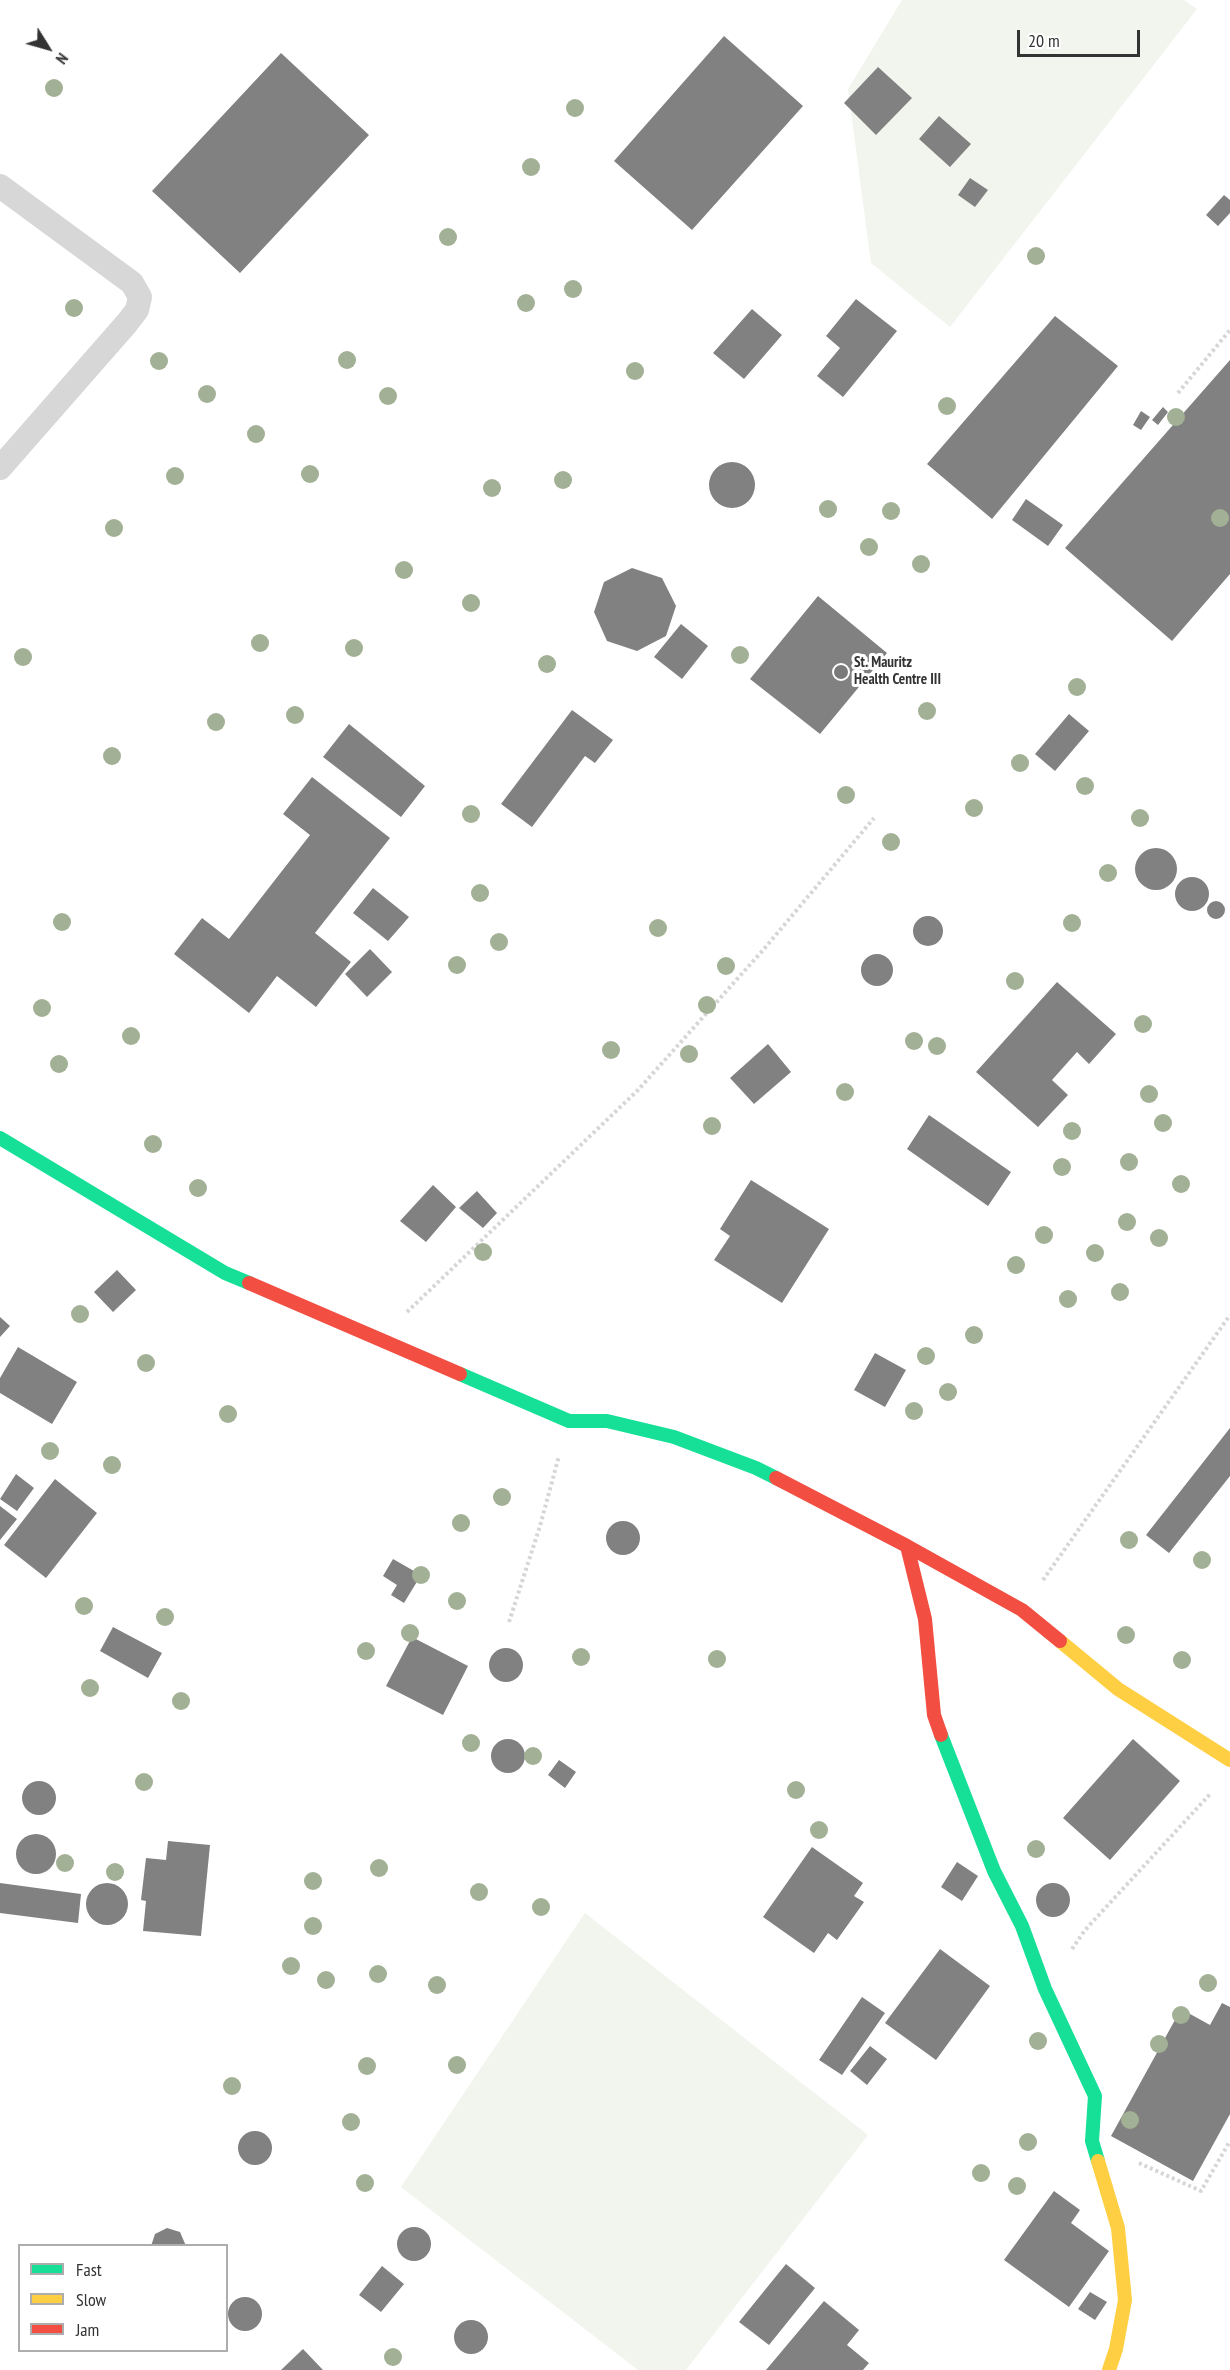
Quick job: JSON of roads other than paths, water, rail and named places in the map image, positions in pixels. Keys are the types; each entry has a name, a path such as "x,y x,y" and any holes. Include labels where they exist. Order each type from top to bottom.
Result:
{"street":[{"path":"0,1138 225,1273 569,1421 607,1421 685,1441 756,1468 907,1546 1022,1610 1118,1689 1230,1760"},
{"path":"907,1546 925,1619 934,1715 957,1782 994,1871 1022,1926 1045,1989 1095,2096 1092,2142 1118,2228 1125,2300 1116,2349 1109,2370"}],"lane":[{"path":"0,186 132,283 140,297 137,310 127,323 0,468"}],"place":[{"name":"St. Mauritz Health Centre III","path":"841,672"}]}
